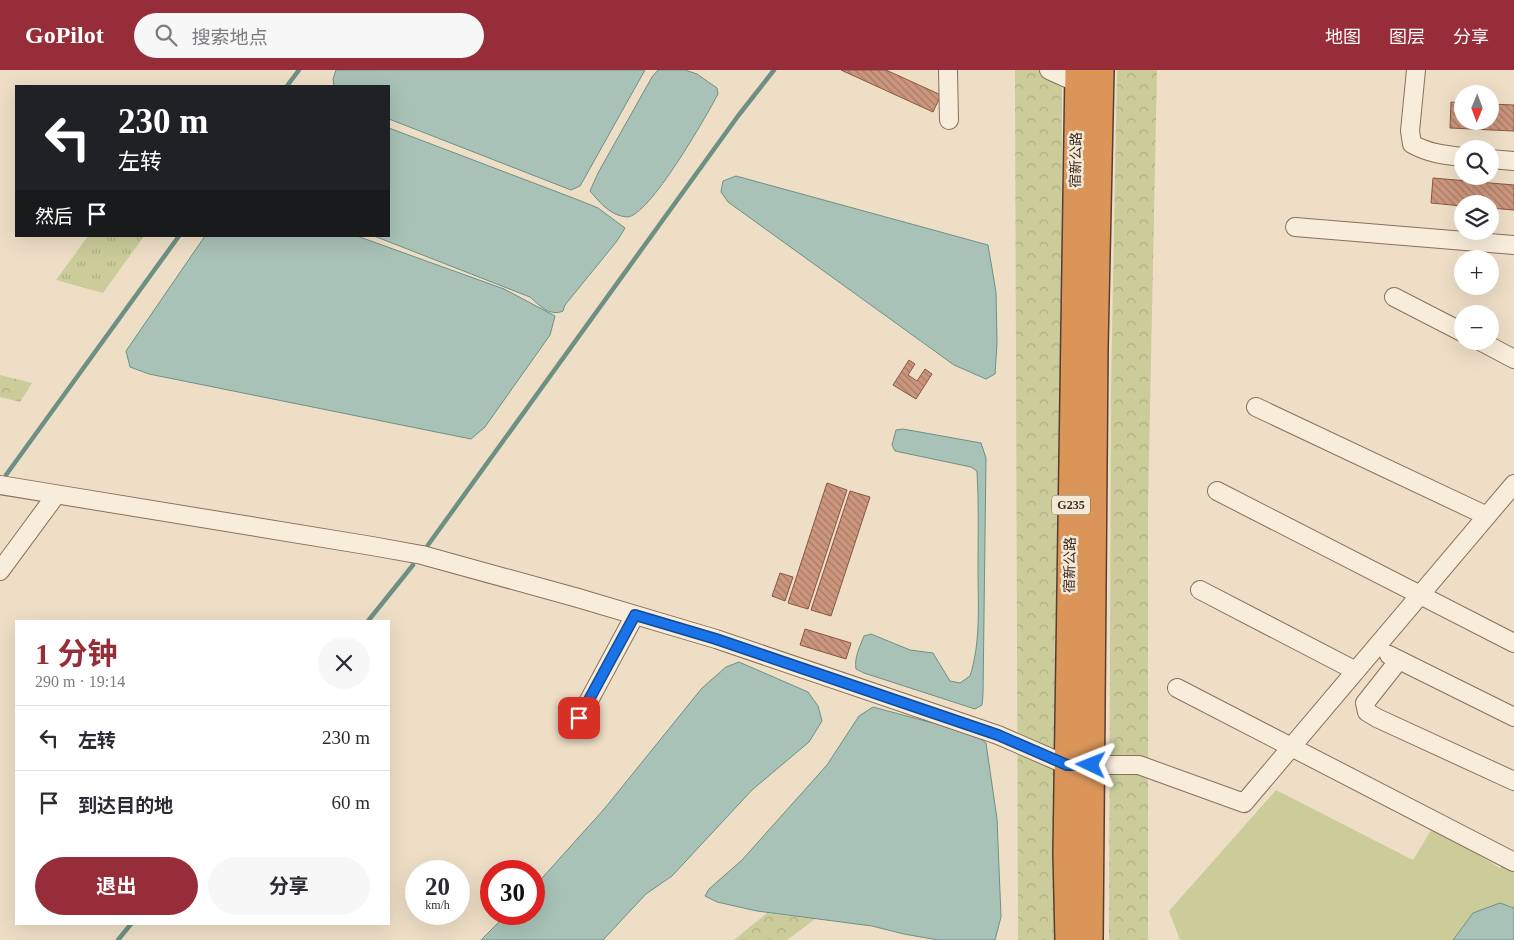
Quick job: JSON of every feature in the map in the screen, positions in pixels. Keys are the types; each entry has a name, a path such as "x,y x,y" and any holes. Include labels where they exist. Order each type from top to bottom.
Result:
{"highway":[{"name":"宿新公路","path":"1068,940 1066,853 1079,765 1095,347 1101,70"},
{"name":"宿新公路","path":"1078,77 1079,765 1090,940"}],"street":[{"path":"948,70 949,120"},
{"path":"1049,70 1078,77"},
{"path":"1416,70 1410,131 1412,144 1421,150 1439,155 1454,156"},
{"path":"1499,160 1514,161"},
{"path":"1295,227 1514,245"},
{"path":"1394,297 1454,328"},
{"path":"1497,350 1514,359"},
{"path":"1256,406 1487,516"},
{"path":"0,485 372,546 422,556 716,639 998,735 1079,765 1139,765 1244,803 1487,516 1511,494"},
{"path":"1217,491 1514,643"},
{"path":"0,571 56,495"},
{"path":"1200,590 1356,671"},
{"path":"579,718 635,615"},
{"path":"1375,648 1514,717"},
{"path":"1399,660 1365,703 1368,712 1376,718 1514,781"},
{"path":"1178,688 1514,862"}],"green space":[{"path":"1015,70 1062,70 1062,307 1053,880 1055,940 1018,940"},
{"path":"1117,70 1157,70 1148,506 1148,940 1109,940 1111,389"},
{"path":"87,237 143,237 103,293 56,280"},
{"path":"0,375 32,383 20,402 0,397"},
{"path":"1276,790 1413,860 1433,827 1500,868 1514,853 1514,908 1509,905 1473,913 1453,940 1180,940 1169,911"},
{"path":"767,913 815,919 787,940 734,940"}],"shaded area":[{"path":"336,70 645,70 580,186 571,190 390,119 390,85 334,85 333,79"},
{"path":"658,70 685,70 697,74 717,88 718,94 663,184 637,213 627,217 621,216 606,208 590,191 598,173 652,77"},
{"path":"390,128 598,208 625,228 617,241 565,305 563,311 549,311 541,307 530,297 377,237 390,237"},
{"path":"736,176 988,245 996,292 997,343 995,374 986,379 954,365 728,202 721,192 723,181"},
{"path":"204,237 360,237 504,289 555,316 550,335 485,427 471,439 149,374 130,367 126,351"},
{"path":"903,429 981,443 986,458 983,694 982,705 975,709 856,669 857,656 864,636 871,634 910,650 933,653 950,681 960,683 970,676 974,663 978,623 977,471 971,467 895,451 892,445 896,430"},
{"path":"739,662 808,692 818,706 822,721 809,742 752,790 672,876 646,894 603,940 481,940 496,925 545,925 545,875 605,808 702,688 726,667"},
{"path":"873,707 974,734 986,743 997,819 1001,917 995,940 938,940 872,926 757,911 717,902 705,896 709,889 742,860 827,765 859,716"},
{"path":"1500,903 1514,908 1514,940 1453,940 1473,913"}],"building":[{"path":"841,70 886,70 941,95 933,112"},
{"path":"1451,102 1454,102 1454,128 1450,128"},
{"path":"1499,104 1514,105 1514,131 1493,130 1499,130"},
{"path":"1433,178 1454,180 1454,185 1514,185 1514,210 1499,209 1499,195 1454,195 1454,205 1431,203"},
{"path":"909,360 915,364 908,375 917,381 925,369 932,374 916,399 893,385"},
{"path":"827,483 847,490 808,609 788,603"},
{"path":"850,491 870,497 831,616 811,610"},
{"path":"780,573 793,577 785,601 772,596"},
{"path":"805,629 851,643 846,659 800,645"}],"waterway":[{"path":"288,85 299,70"},
{"path":"428,545 738,116 774,70"},
{"path":"6,475 178,237"},
{"path":"369,620 413,565"},
{"path":"118,940 130,925"}],"route":[{"path":"579,718 635,615 716,639 998,735 1067,765 1091,765"}]}
